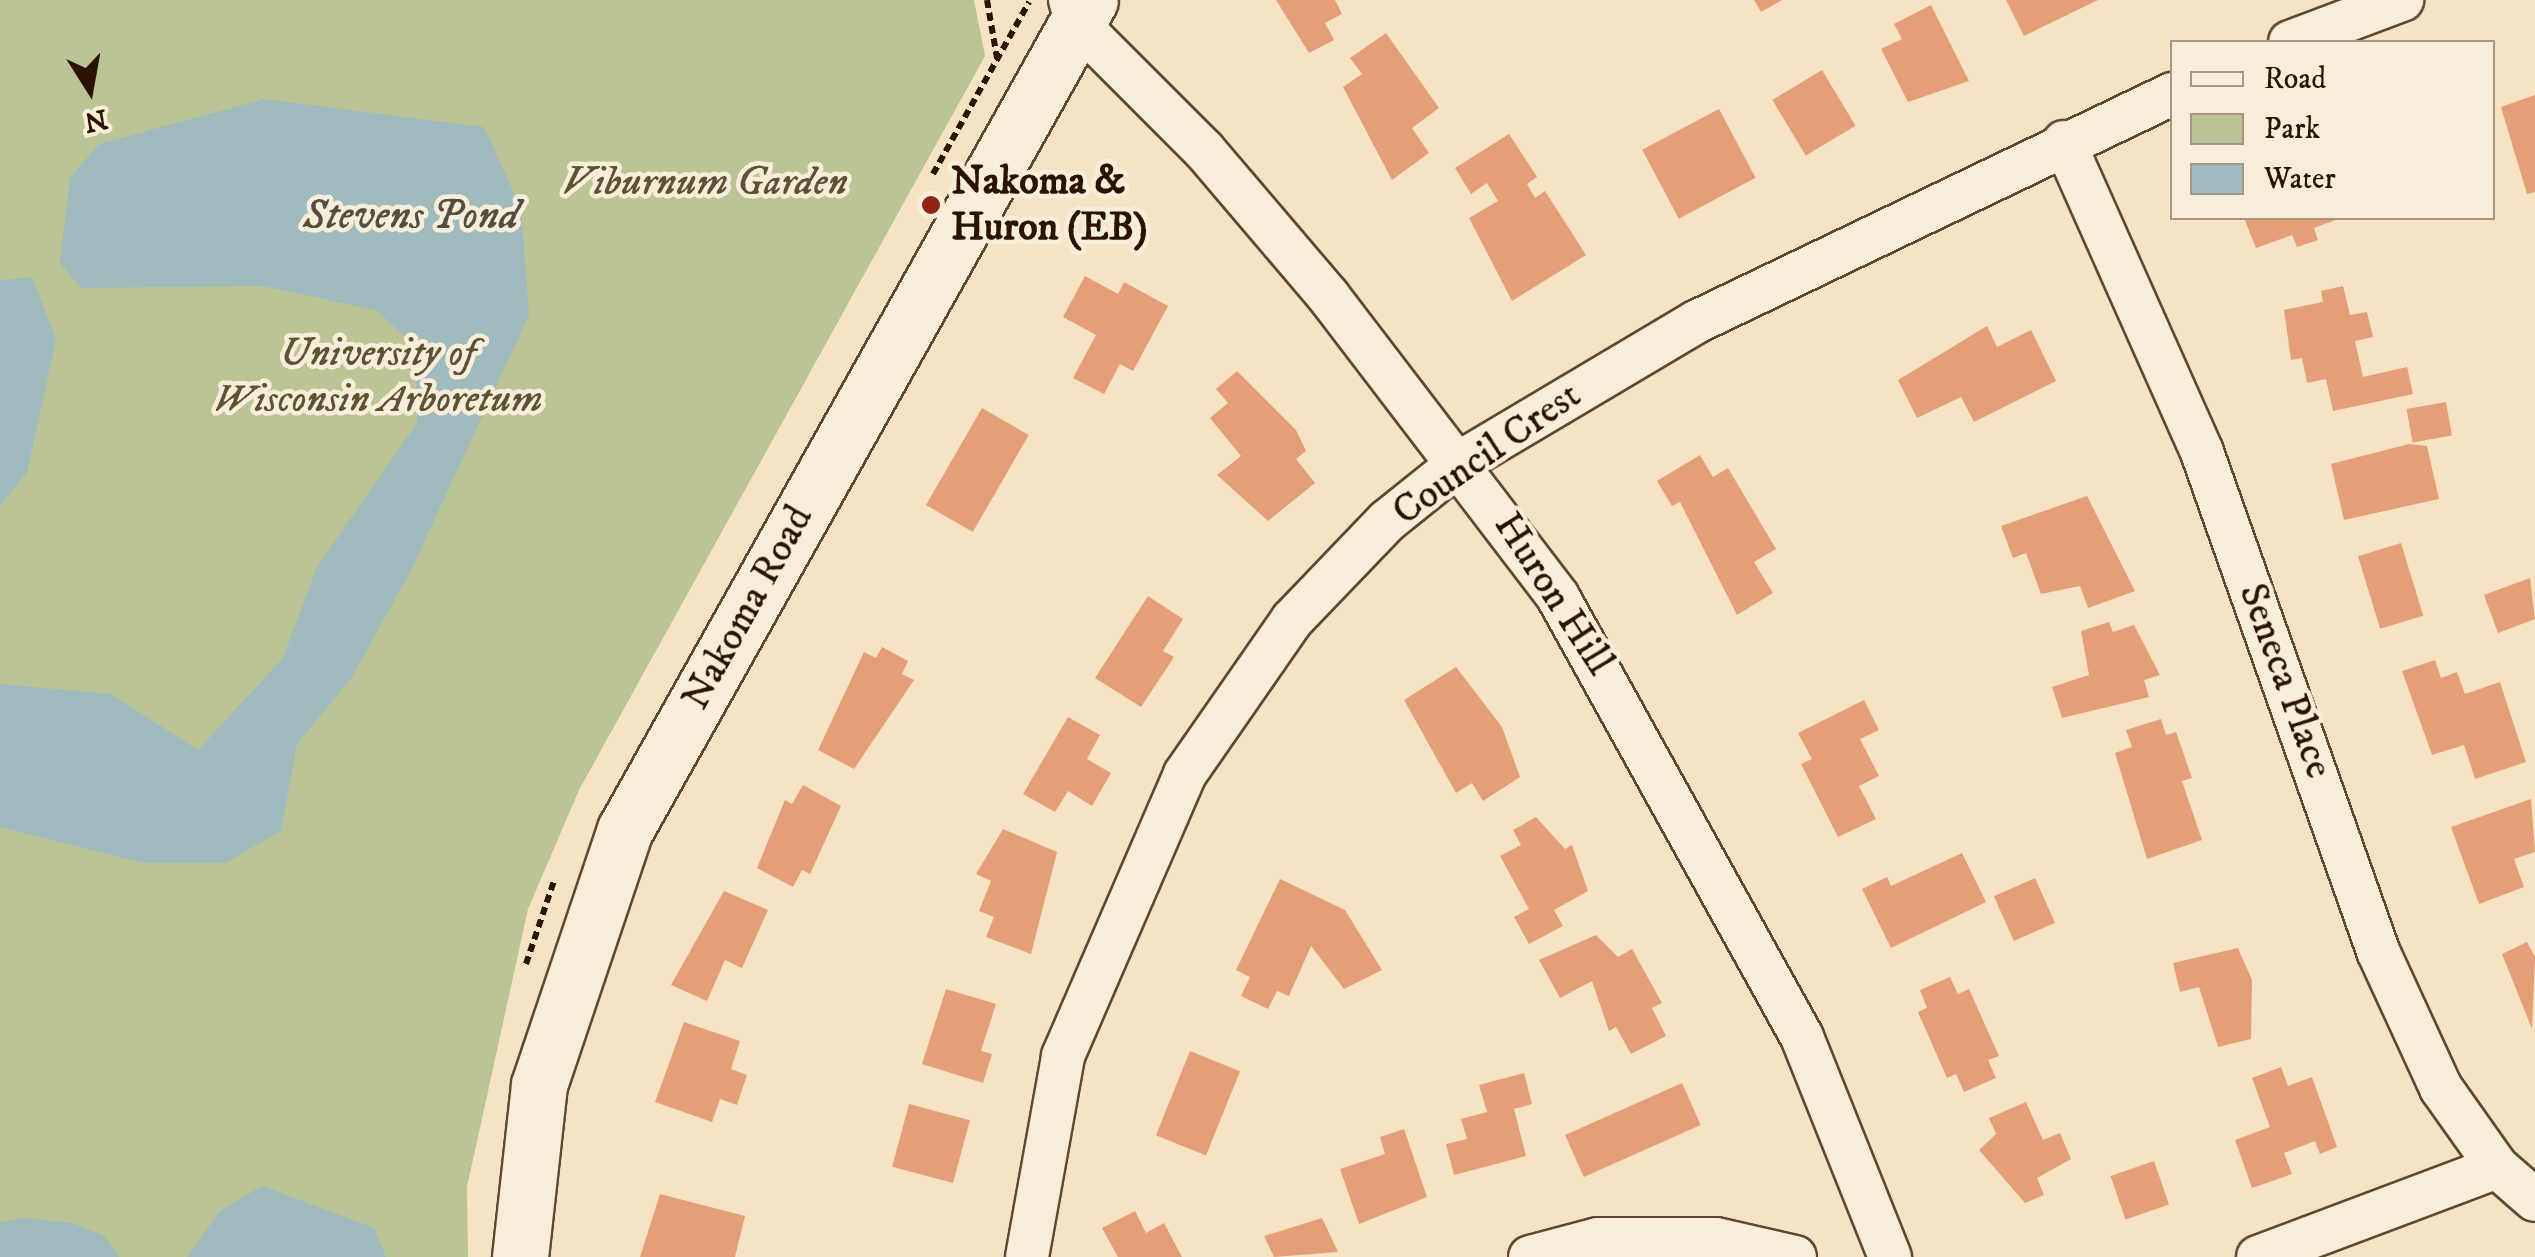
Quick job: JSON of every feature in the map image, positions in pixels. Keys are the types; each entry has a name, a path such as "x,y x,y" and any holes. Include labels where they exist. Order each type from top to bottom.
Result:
{"main road":[{"name":"Nakoma Road","path":"520,1257 538,1085 625,830 1079,8"}],"street":[{"path":"2295,40 2402,0"},
{"name":"Huron Hill","path":"1079,8 1204,150 1462,461 1558,597 1714,868 1802,1037 1890,1257"},
{"name":"Council Crest","path":"1027,1257 1063,1056 1185,774 1292,620 1387,521 1462,461 1728,305 2170,95"},
{"name":"Seneca Place","path":"2064,142 2202,452 2378,951 2442,1088 2497,1167 2535,1200"},
{"path":"2258,1257 2497,1167"},
{"path":"1530,1257 1598,1239 1716,1239 1794,1257"}],"path":[{"path":"987,0 997,60"}],"green space":[{"name":"University of Wisconsin Arboretum","path":"0,0 974,0 985,56 579,790 528,909 467,1187 468,1257 0,1257"}],"water":[{"name":"Stevens Pond","path":"264,99 484,127 521,208 529,315 412,568 352,677 297,744 281,831 225,863 144,863 0,827 0,684 111,694 198,750 283,658 317,567 417,423 415,346 376,310 262,286 81,288 60,263 70,178 99,144"},
{"path":"32,277 56,340 27,472 0,506 0,280"},
{"path":"262,1186 374,1228 386,1257 187,1257 220,1211"},
{"path":"23,1218 73,1223 104,1236 119,1257 0,1257 0,1223"}],"building":[{"path":"1276,0 1335,0 1342,14 1325,23 1334,40 1309,53"},
{"path":"1754,0 1782,0 1761,12"},
{"path":"2006,0 2098,0 2024,36"},
{"path":"1931,5 1969,81 1908,102 1881,49 1902,39 1894,24"},
{"path":"1386,33 1439,108 1412,128 1429,153 1392,180 1343,87 1362,74 1350,58"},
{"path":"1822,70 1855,126 1806,156 1772,100"},
{"path":"2535,95 2535,192 2527,194 2501,107"},
{"path":"1719,109 1756,178 1679,219 1642,150"},
{"path":"1509,134 1537,177 1527,184 1535,198 1545,191 1586,255 1512,301 1469,218 1498,201 1487,183 1471,194 1455,168"},
{"path":"2245,220 2336,220 2314,228 2318,240 2297,247 2292,235 2256,248"},
{"path":"1085,276 1118,294 1124,282 1168,306 1133,371 1120,364 1104,394 1073,378 1096,335 1063,317"},
{"path":"2343,286 2350,315 2367,312 2373,337 2355,341 2363,377 2407,367 2413,394 2333,411 2326,379 2307,383 2302,358 2291,360 2284,310 2323,302 2321,291"},
{"path":"1987,326 1997,347 2031,330 2056,381 1974,422 1961,397 1917,418 1898,380"},
{"path":"1237,371 1296,430 1306,451 1296,459 1315,483 1268,521 1217,475 1241,456 1210,418 1228,403 1216,389"},
{"path":"2446,402 2452,435 2413,442 2407,409"},
{"path":"982,408 1029,435 973,532 926,505"},
{"path":"2409,444 2427,446 2439,499 2344,520 2331,464"},
{"path":"1700,455 1713,477 1728,468 1776,549 1754,562 1773,593 1737,615 1680,502 1672,506 1657,481"},
{"path":"2087,496 2135,591 2088,608 2080,586 2041,594 2026,553 2013,558 2001,526"},
{"path":"2401,543 2423,616 2380,629 2358,556"},
{"path":"2530,578 2535,619 2498,633 2484,595"},
{"path":"1148,596 1183,619 1163,651 1174,657 1141,707 1095,678"},
{"path":"2109,622 2113,632 2134,625 2160,675 2144,680 2149,697 2062,718 2052,687 2089,675 2081,631"},
{"path":"882,647 908,661 902,674 914,680 854,769 818,750 864,652 876,658"},
{"path":"2435,660 2441,678 2457,672 2465,694 2500,682 2526,762 2475,779 2464,745 2432,755 2402,671"},
{"path":"1456,667 1502,727 1520,777 1483,801 1472,783 1456,793 1404,700"},
{"path":"1864,700 1879,730 1860,739 1879,776 1859,786 1876,819 1838,837 1801,764 1812,759 1798,733"},
{"path":"1068,717 1100,735 1087,759 1111,773 1092,806 1068,791 1055,812 1023,794"},
{"path":"2161,719 2166,735 2176,732 2192,778 2182,781 2202,840 2147,859 2115,753 2132,747 2126,730"},
{"path":"803,785 841,806 810,874 802,870 793,887 757,868 785,800 792,804"},
{"path":"2531,799 2535,852 2514,859 2524,887 2479,904 2451,827"},
{"path":"1536,817 1565,849 1572,845 1588,891 1554,910 1563,926 1529,944 1514,917 1529,909 1500,856 1521,845 1513,830"},
{"path":"1003,829 1057,852 1031,954 986,937 994,917 979,911 991,881 976,874"},
{"path":"1962,853 1986,902 1891,948 1862,889 1887,877 1891,886"},
{"path":"2035,878 2055,923 2014,941 1994,896"},
{"path":"1280,879 1345,910 1382,970 1344,989 1311,946 1289,996 1277,991 1268,1009 1241,996 1250,977 1236,970"},
{"path":"724,891 768,910 742,968 725,960 707,1001 671,985"},
{"path":"1596,935 1618,957 1632,949 1662,1003 1652,1008 1666,1036 1631,1054 1616,1027 1609,1031 1592,981 1560,998 1539,960"},
{"path":"2527,942 2535,957 2532,1029 2502,954"},
{"path":"2238,948 2252,980 2251,1039 2218,1047 2199,987 2180,992 2173,963"},
{"path":"1950,977 1958,994 1969,989 1999,1056 1988,1060 1996,1078 1964,1092 1956,1074 1947,1078 1918,1012 1927,1008 1920,990"},
{"path":"946,989 996,1004 981,1051 992,1054 983,1083 922,1064"},
{"path":"684,1022 740,1041 731,1069 747,1075 737,1105 720,1099 712,1122 655,1102"},
{"path":"1190,1051 1240,1071 1206,1156 1156,1135"},
{"path":"2281,1067 2288,1086 2312,1077 2337,1147 2320,1154 2315,1141 2284,1153 2292,1174 2252,1188 2235,1140 2270,1127 2252,1078"},
{"path":"1524,1073 1532,1104 1514,1109 1526,1156 1454,1175 1446,1144 1467,1139 1461,1119 1487,1112 1479,1085"},
{"path":"1682,1083 1701,1125 1584,1177 1565,1135"},
{"path":"2026,1102 2043,1140 2060,1133 2071,1159 2037,1178 2044,1195 2025,1203 1979,1150 1996,1134 1989,1118"},
{"path":"909,1104 970,1120 953,1183 892,1167"},
{"path":"1404,1129 1427,1197 1359,1224 1340,1169 1385,1154 1380,1137"},
{"path":"2154,1161 2169,1204 2125,1219 2111,1176"},
{"path":"660,1194 745,1216 735,1257 640,1257"},
{"path":"1135,1211 1146,1233 1164,1223 1182,1257 1118,1257 1102,1228"},
{"path":"1322,1218 1338,1252 1274,1257 1264,1236"}],"place":[{"name":"Nakoma & Huron (EB)","path":"931,205"}],"park label":[{"name":"Viburnum Garden","path":"705,183"}]}
